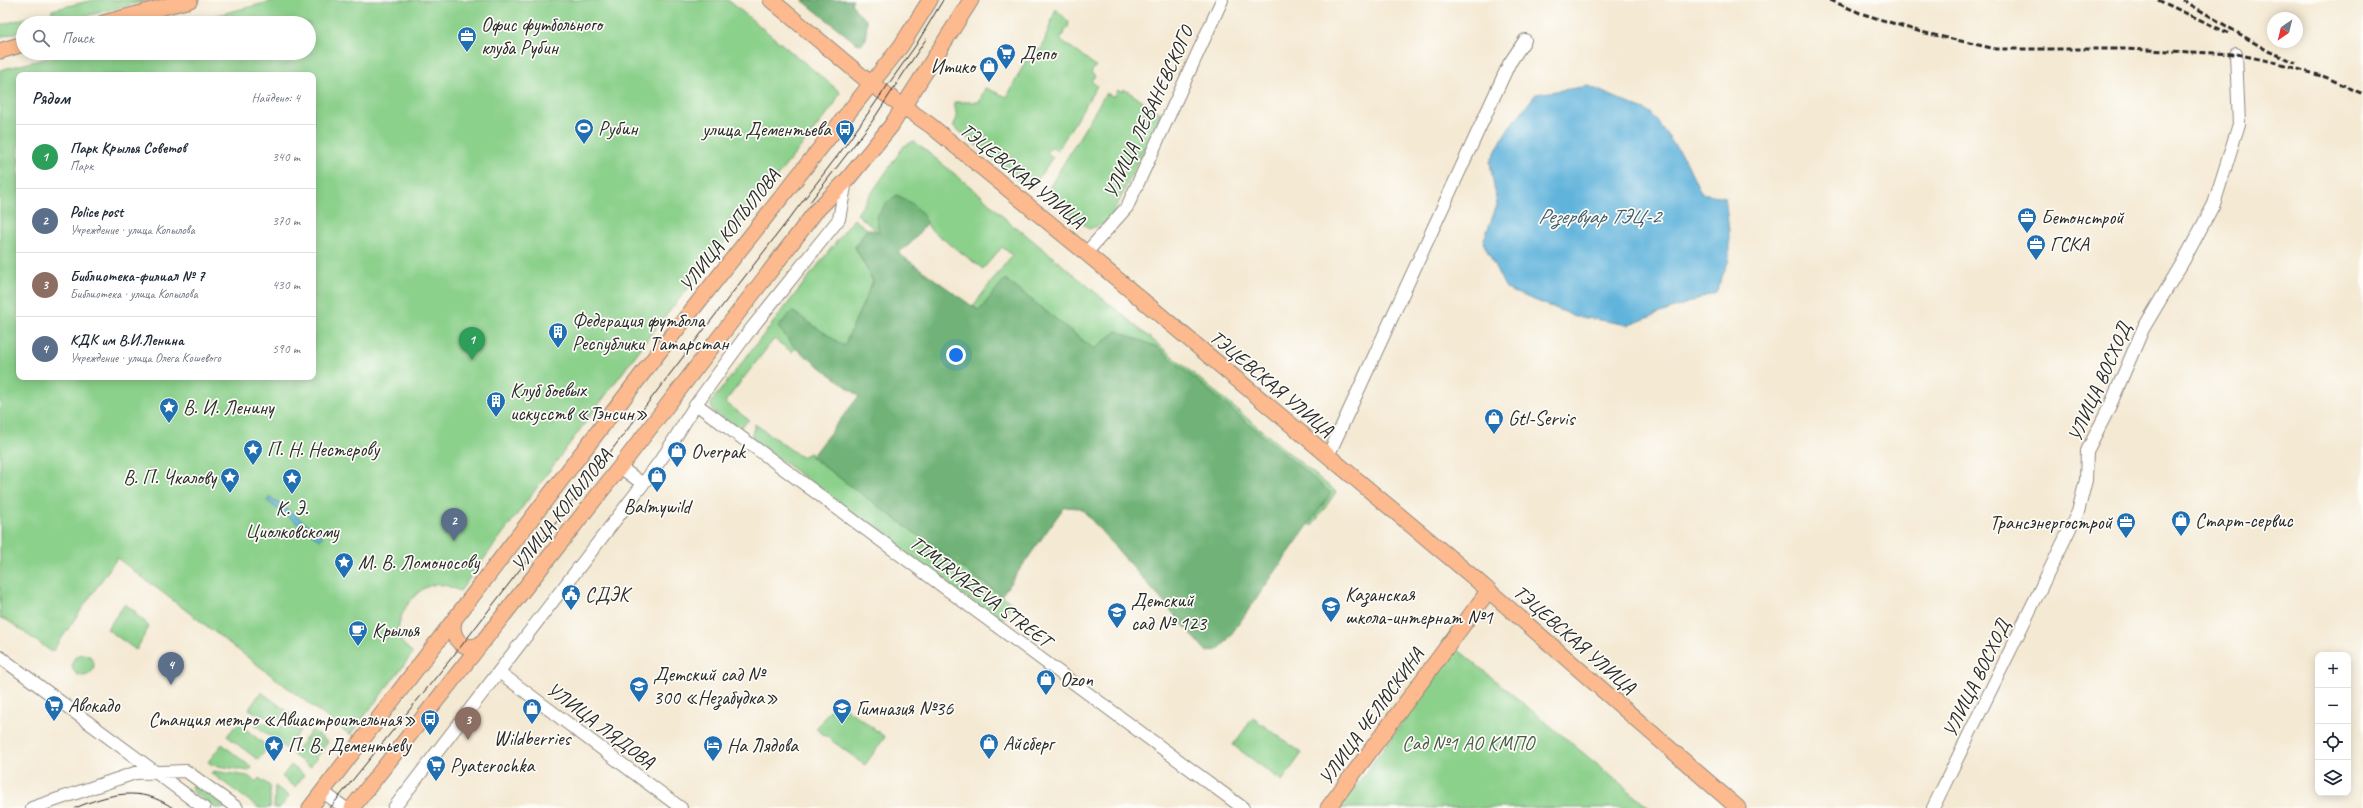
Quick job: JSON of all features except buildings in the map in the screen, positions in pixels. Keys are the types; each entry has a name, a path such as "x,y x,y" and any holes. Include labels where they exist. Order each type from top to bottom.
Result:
{"main road":[{"path":"129,16 190,0"},
{"name":"ТЭЦЕВСКАЯ УЛИЦА","path":"771,0 870,83 936,131 1086,253 1489,590 1738,808"},
{"name":"УЛИЦА КОПЫЛОВА","path":"310,808 662,348 870,83 901,46 930,0"},
{"name":"УЛИЦА КОПЫЛОВА","path":"352,808 485,640 816,210 846,180 891,126 971,0"},
{"path":"0,51 16,46"},
{"name":"УЛИЦА ЧЕЛЮСКИНА","path":"1328,808 1489,590"},
{"path":"455,618 452,630 454,636 462,645 474,646 485,640"}],"street":[{"name":"УЛИЦА ЛЕВАНЕВСКОГО","path":"1086,253 1127,207 1222,0"},
{"path":"1328,456 1509,64 1526,40"},
{"name":"УЛИЦА ВОСХОД","path":"1933,808 2078,512 2086,480 2087,451 2109,408 2143,329 2184,260 2214,204 2239,124 2236,54"},
{"path":"394,808 643,484 667,451 696,404 747,334 840,219 846,180"},
{"name":"TIMIRYAZEVA STREET","path":"696,404 1243,808"},
{"path":"620,466 643,484"},
{"path":"0,658 204,808"},
{"name":"УЛИЦА ЛЯДОВА","path":"499,672 681,808"},
{"path":"32,808 135,773 186,771 238,808"},
{"path":"323,792 345,808"}],"green space":[{"path":"93,0 149,0 86,16 57,16 52,13 52,10"},
{"path":"277,0 728,0 840,92 834,105 649,337 460,591 443,585 433,585 426,587 419,592 406,606 399,623 398,632 401,641 413,653 350,735 117,558 52,652 7,620 0,618 0,70 40,60 316,60 316,16 214,16"},
{"path":"802,0 853,0 851,3 858,13 867,20 866,39 862,44 856,43"},
{"path":"1056,9 1069,22 1068,27 1060,39 1096,66 1091,72 1095,76 1091,81 1097,86 1057,151 1051,147 1047,153 1053,157 1032,188 1028,188 953,126 957,118 954,102 979,102 985,88 1007,97 1033,47 1041,50"},
{"path":"16,21 16,33 0,37 0,25"},
{"path":"1124,89 1161,113 1113,214 1103,224 1089,229 1051,198 1049,188 1106,93 1114,97 1118,90 1123,91"},
{"path":"914,141 983,197 1013,226 1019,229 1336,492 1312,526 1100,351 1094,349 1006,280 979,311 973,306 1012,255 1002,247 983,269 930,229 927,223 879,233 857,214 904,146"},
{"path":"897,195 919,209 927,223 910,244 898,253 979,311 1005,279 1094,349 1117,331 1157,347 1331,493 1225,643 1217,650 1207,652 1081,508 1064,507 1001,596 811,457 859,396 795,348 778,327 792,311 844,346 873,281 855,247 867,229 879,232 876,217 887,202"},
{"path":"854,219 867,229 855,247 873,281 844,347 778,327 795,348 792,352 774,339 725,402 749,420 740,428 736,427 713,411 711,406 712,401"},
{"path":"755,424 801,457 810,453 811,457 1013,604 1005,617 999,620 993,617 751,438"},
{"path":"125,604 136,612 135,614 149,627 136,650 107,629"},
{"name":"Сад №1 АО КМПО","path":"1456,648 1650,808 1340,808"},
{"path":"83,654 87,655 93,661 93,669 87,675 83,676 79,675 73,669 72,665 73,661 79,655"},
{"path":"261,692 298,719 296,721 261,716 249,709"},
{"path":"836,701 885,737 865,765 816,729"},
{"path":"1253,718 1302,753 1282,781 1233,745"},
{"path":"258,722 301,730 287,749 255,725"},
{"path":"238,723 268,747 258,760 227,736"},
{"path":"312,730 328,742 310,767 293,755"},
{"path":"222,744 252,768 249,771 212,765 208,762"},
{"path":"291,765 304,775 295,787 282,777"},
{"path":"213,771 248,776 256,782 259,778 270,786 270,808 259,808 211,773"},
{"path":"195,785 226,808 215,808 192,791 191,786"},
{"path":"275,786 289,796 280,808 274,808"}],"water":[{"name":"Резервуар ТЭЦ-2","path":"1589,86 1651,113 1686,161 1701,193 1725,197 1729,230 1729,260 1716,292 1629,325 1575,316 1506,289 1483,242 1497,205 1490,162 1507,130 1536,94"},
{"path":"270,497 323,536 320,540 267,501"}],"tram line":[{"path":"330,808 462,645 845,146 916,45 943,0"},
{"path":"810,202 871,123 926,39"},
{"path":"75,808 100,799 124,794 149,796 173,808"}],"railway":[{"path":"1830,0 1860,13 1921,32 1996,49 2124,49 2236,54 2278,63 2328,78"},
{"path":"2158,0 2228,33"},
{"path":"2183,0 2268,51 2296,63"},
{"path":"2323,76 2363,94"}],"place":[{"name":"Офис футбольного клуба Рубин","path":"467,53"},
{"name":"Депо","path":"1006,70"},
{"name":"Итико","path":"989,83"},
{"name":"Рубин","path":"584,145"},
{"name":"улица Дементьева","path":"845,146"},
{"name":"Бетонстрой","path":"2027,234"},
{"name":"ГСКА","path":"2036,261"},
{"name":"Федерация футбола Республики Татарстан","path":"558,349"},
{"name":"Парк Крылья Советов","path":"472,360"},
{"name":"Клуб боевых искусств «Тэнсин»","path":"496,418"},
{"name":"В. И. Ленину","path":"169,424"},
{"name":"Gtl-Servis","path":"1494,435"},
{"name":"П. Н. Нестерову","path":"253,466"},
{"name":"Overpak","path":"677,468"},
{"name":"Balmywild","path":"657,493"},
{"name":"В. П. Чкалову","path":"230,494"},
{"name":"К. Э. Циолковскому","path":"292,495"},
{"name":"Старт-сервис","path":"2181,537"},
{"name":"Трансэнергострой","path":"2126,539"},
{"name":"Police post","path":"454,541"},
{"name":"М. В. Ломоносову","path":"344,579"},
{"name":"СДЭК","path":"571,611"},
{"name":"Казанская школа-интернат №1","path":"1331,623"},
{"name":"Детский сад № 123","path":"1117,629"},
{"name":"Крылья","path":"358,647"},
{"name":"КДК им В.И.Ленина","path":"171,685"},
{"name":"Ozon","path":"1046,696"},
{"name":"Детский сад № 300 «Незабудка»","path":"639,703"},
{"name":"Авокадо","path":"54,722"},
{"name":"Wildberries","path":"532,725"},
{"name":"Гимназия №36","path":"842,725"},
{"name":"Станция метро «Авиастроительная»","path":"430,736"},
{"name":"Библиотека-филиал № 7","path":"468,740"},
{"name":"Айсберг","path":"989,760"},
{"name":"П. В. Дементьеву","path":"274,762"},
{"name":"На Лядова","path":"713,762"},
{"name":"Pyaterochka","path":"436,782"}]}
